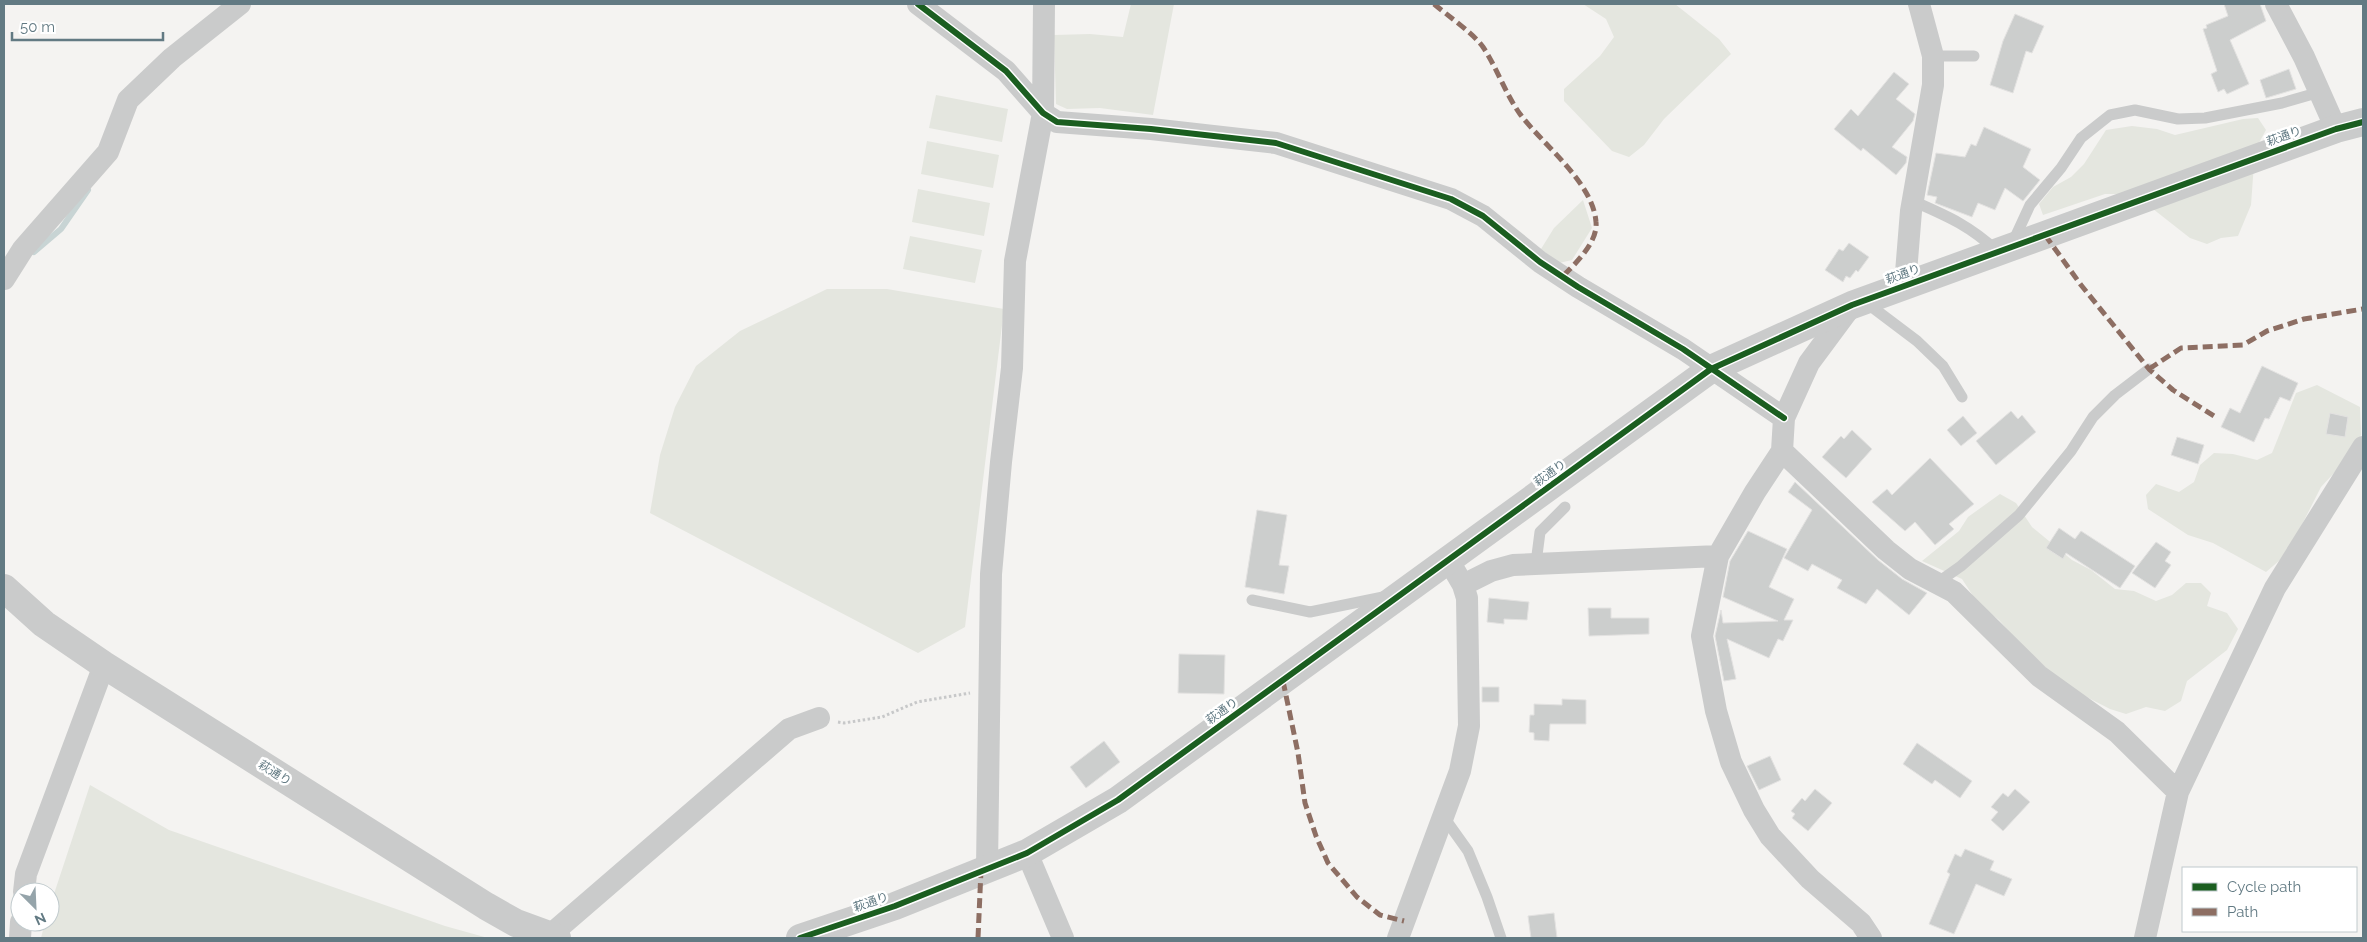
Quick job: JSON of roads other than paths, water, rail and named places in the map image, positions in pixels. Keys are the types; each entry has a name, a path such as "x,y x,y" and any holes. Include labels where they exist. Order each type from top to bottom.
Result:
{"street":[{"path":"4,278 23,249 108,152 128,100 172,58 240,4"},
{"path":"918,4 1006,72 1043,113 1058,122 1151,129 1276,144 1451,199 1483,216 1540,262 1578,288 1683,349 1784,418"},
{"path":"987,868 991,574 1012,368 1015,261 1043,113 1044,4"},
{"path":"1905,285 1913,200 1933,85 1932,56 1919,4"},
{"path":"2276,4 2304,57 2336,129"},
{"name":"萩通り","path":"800,938 895,906 1027,853 1118,800 1711,369 1857,303 2336,129 2363,122"},
{"path":"1857,303 1809,364 1784,418 1782,451 1755,492 1718,556 1702,636 1716,711 1731,762 1754,810 1770,836 1810,878 1861,923 1871,938"},
{"path":"2145,938 2178,792 2275,588 2363,447"},
{"path":"1782,451 1886,550 1910,569 1954,592 2039,676 2117,732 2178,792"},
{"path":"1463,586 1491,571 1513,565 1718,556"},
{"path":"1398,938 1460,770 1469,726 1467,598 1463,586 1448,560"},
{"name":"萩通り","path":"4,588 44,624 104,665 486,906 516,923 553,937"},
{"path":"25,882 26,874 104,665"},
{"path":"553,937 789,729 820,718"},
{"path":"1027,853 1063,938"}],"lane":[{"path":"1932,56 1974,56"},
{"path":"1913,200 1952,218 2004,249 2030,205 2061,168 2081,138 2110,115 2135,110 2178,119 2205,118 2282,103 2320,92"},
{"path":"1857,303 1918,342 1936,360 1962,396"},
{"path":"1937,583 1961,566 2020,515 2071,452 2093,417 2115,395 2149,369"},
{"path":"1536,563 1540,532 1565,508"},
{"path":"1252,600 1310,612 1378,596 1400,596"},
{"path":"1443,816 1468,851 1501,938"}],"waterway":[{"path":"34,252 61,229 88,190"}]}
